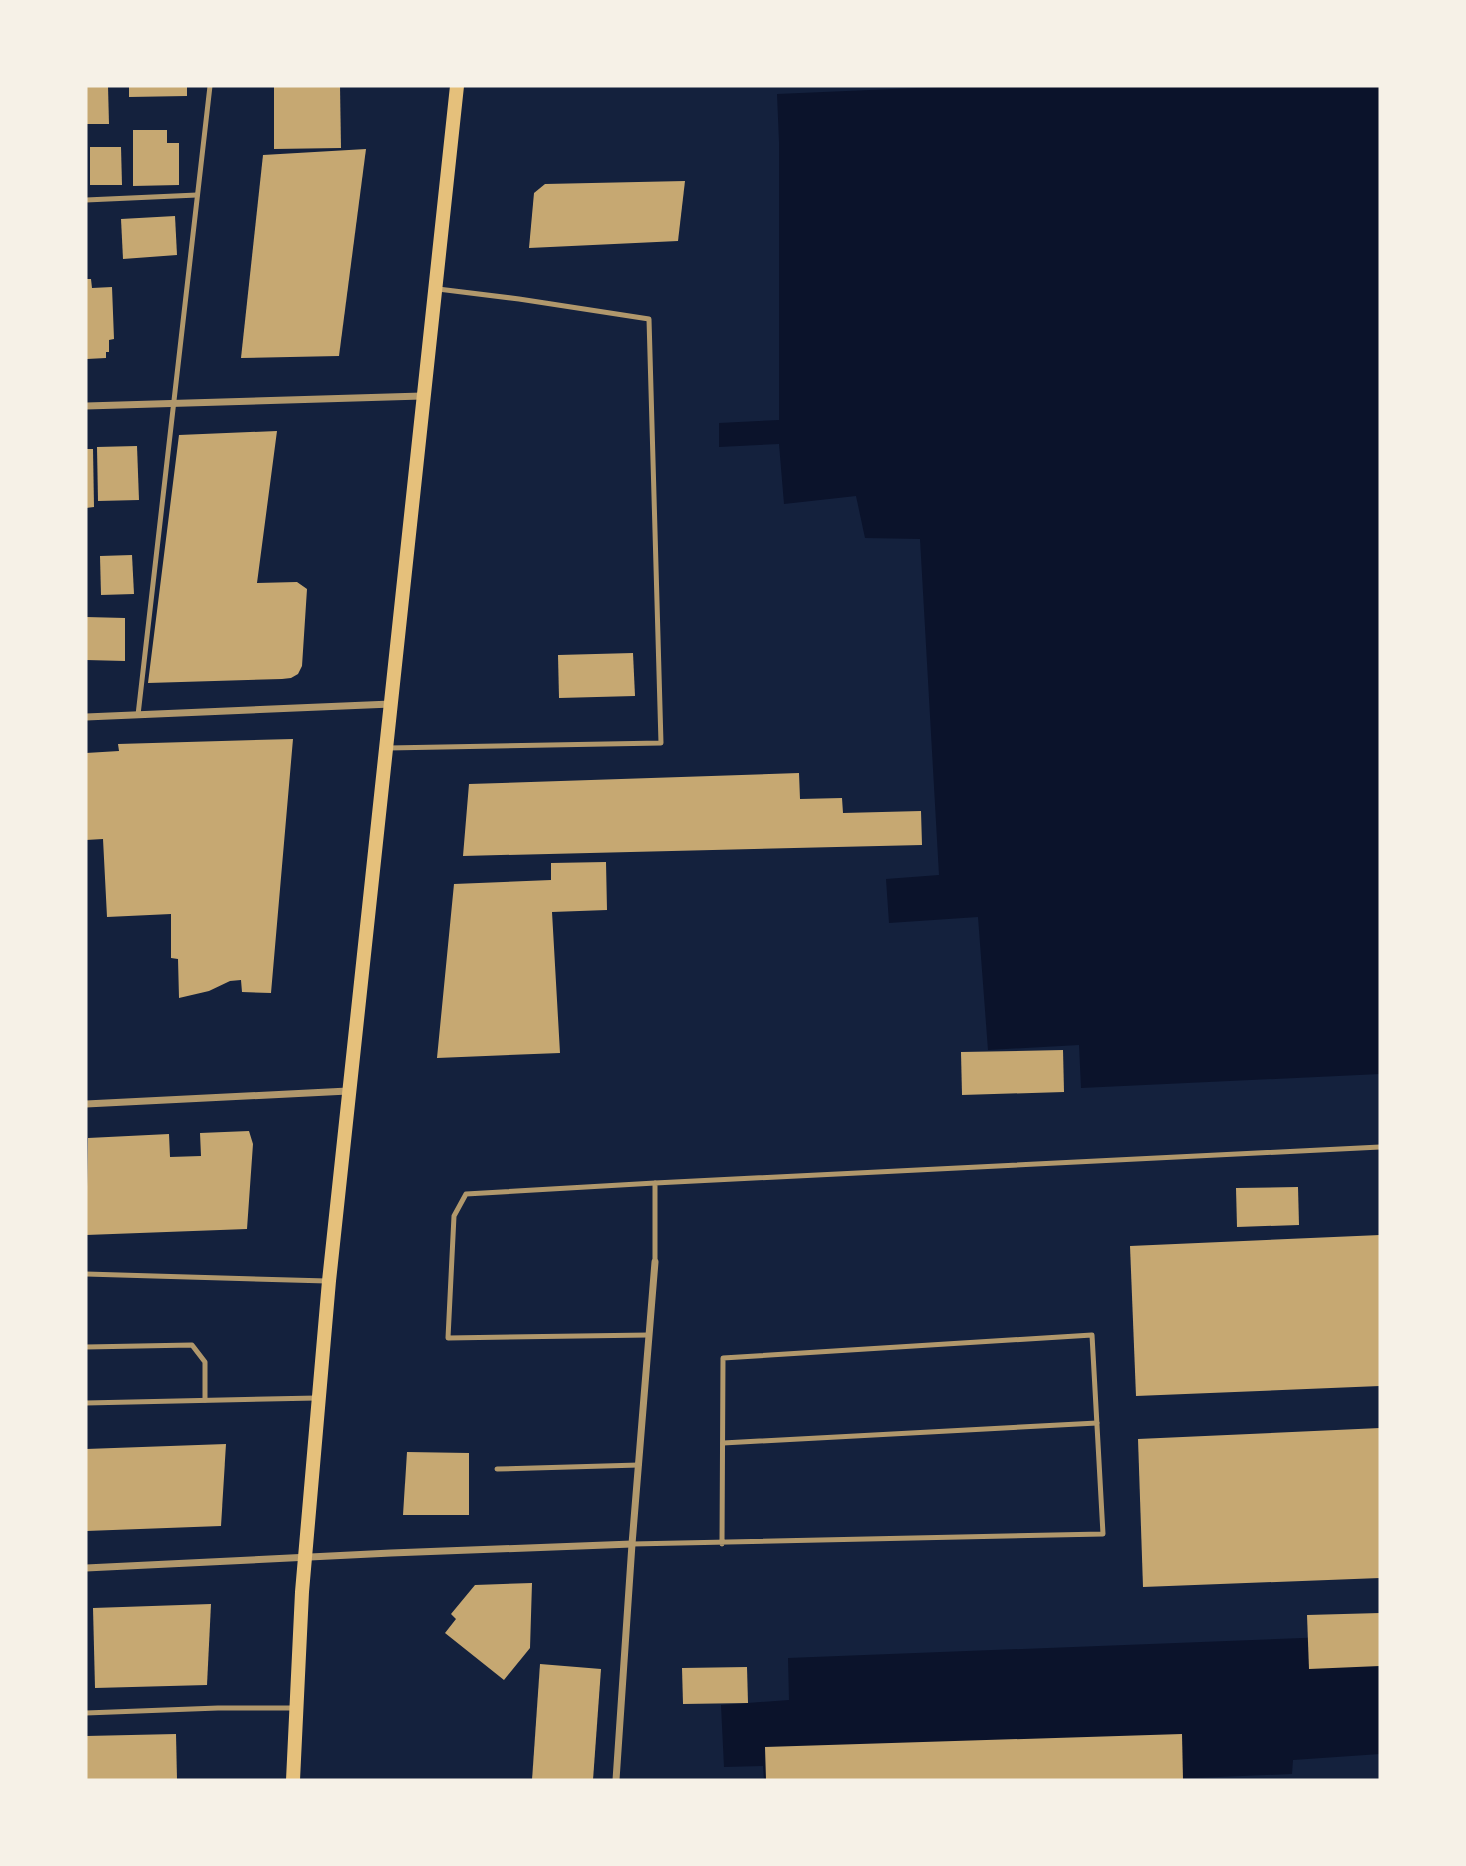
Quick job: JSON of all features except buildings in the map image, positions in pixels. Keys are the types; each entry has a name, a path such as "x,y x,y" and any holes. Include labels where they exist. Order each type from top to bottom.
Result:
{"main road":[{"path":"293,1780 305,1557 329,1281 457,86"}],"street":[{"path":"86,406 422,396"},
{"path":"86,718 391,704"},
{"path":"86,1104 348,1091"},
{"path":"617,1780 632,1544 655,1262"},
{"path":"86,1568 632,1544"}],"lane":[{"path":"138,715 210,86"},
{"path":"86,200 197,195"},
{"path":"386,748 661,743 649,319 435,289"},
{"path":"649,1335 448,1338 454,1216 466,1194 1380,1147"},
{"path":"655,1183 655,1262"},
{"path":"86,1274 329,1281"},
{"path":"632,1544 722,1544 1103,1534 1092,1335 723,1358 722,1544"},
{"path":"86,1347 192,1345 205,1363 205,1400"},
{"path":"86,1403 319,1398"},
{"path":"723,1443 1097,1423"},
{"path":"497,1468 639,1465"},
{"path":"86,1713 296,1709"}],"water":[{"path":"963,86 1380,86 1380,1074 1081,1088 1079,1045 988,1050 978,917 889,923 886,879 939,875 920,539 865,538 856,496 784,504 779,444 719,447 719,423 779,420 777,94"},
{"path":"1380,1635 1380,1754 1293,1760 1292,1774 1147,1780 764,1780 763,1766 724,1767 721,1705 789,1700 788,1658"}]}
